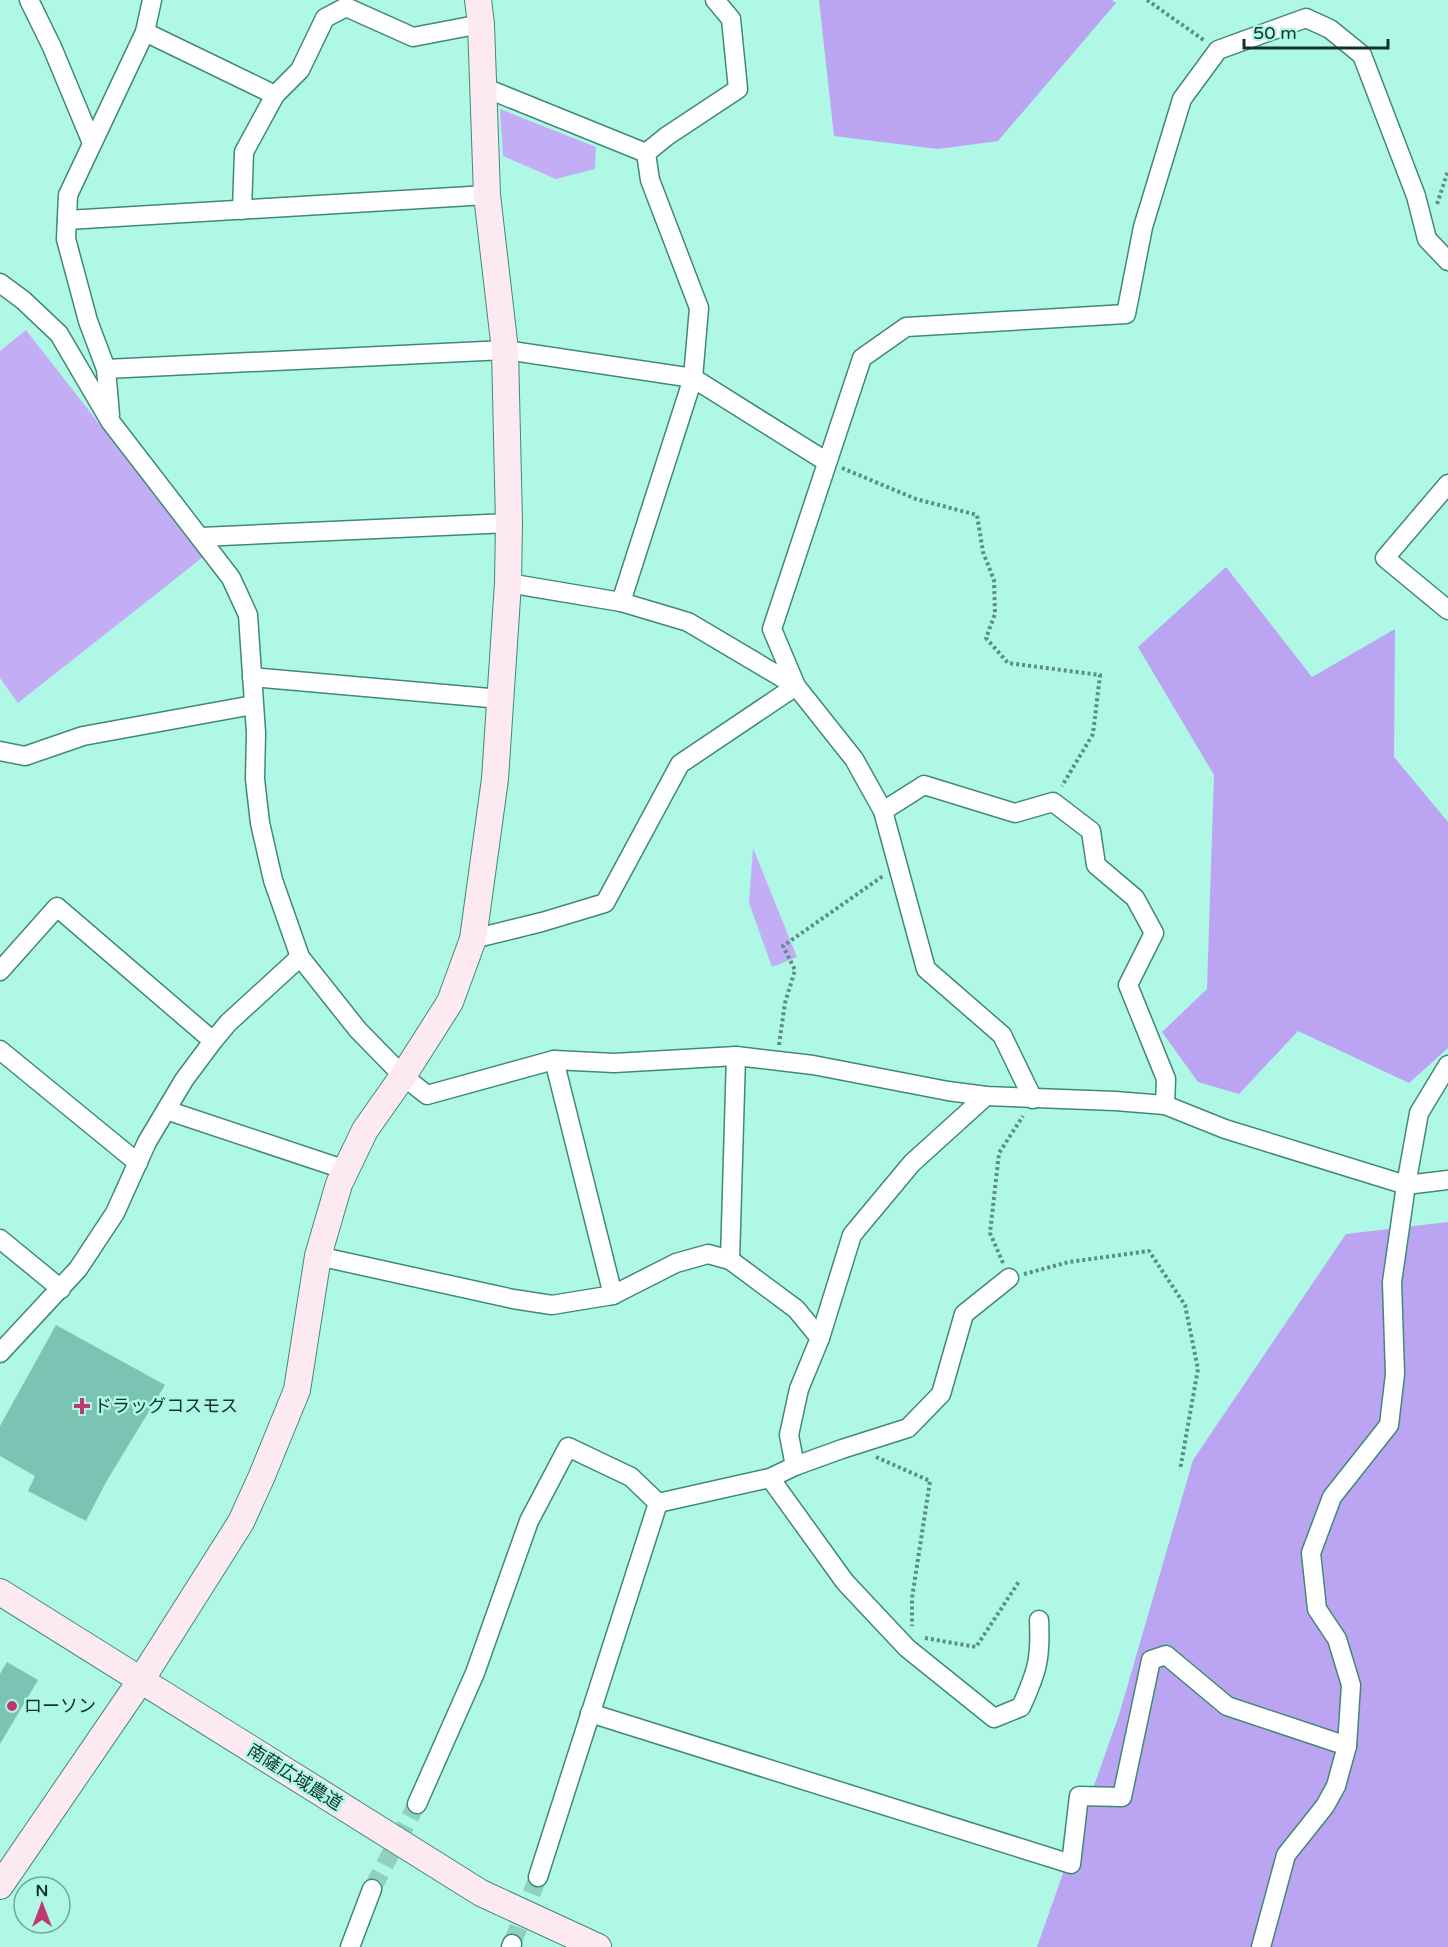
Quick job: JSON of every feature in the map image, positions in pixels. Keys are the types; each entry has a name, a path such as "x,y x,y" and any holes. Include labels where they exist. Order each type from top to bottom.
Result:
{"street":[{"path":"29,0 52,47 92,143"},
{"path":"110,421 106,369 88,321 66,239 68,195 145,32 152,0"},
{"path":"646,153 738,88 731,19 715,0"},
{"path":"0,1886 141,1680 241,1522 297,1390 318,1256 339,1184 365,1130 450,1002 473,939 495,779 508,583 509,523 505,350 487,195 480,12 413,37 346,7 325,18 300,70 275,95 244,152 243,210"},
{"path":"1033,1099 1002,1035 926,969 883,811 854,759 796,686 772,628 862,358 906,327 1126,314 1143,227 1182,99 1218,50 1306,18 1330,29 1362,55 1416,196 1426,239 1448,261"},
{"path":"145,32 275,95"},
{"path":"483,87 646,153"},
{"path":"621,602 693,378 699,308 651,180 646,153"},
{"path":"67,220 487,195"},
{"path":"0,283 23,300 59,334 110,421 231,578 248,615 256,733 255,779 260,823 273,880 300,957 358,1030 403,1076 427,1095 554,1060 614,1063 736,1056 813,1065 986,1096 1165,1105 1225,1129 1406,1185 1448,1180"},
{"path":"106,369 505,350 693,378 827,462"},
{"path":"1448,484 1385,558 1448,610"},
{"path":"201,537 509,523"},
{"path":"508,583 621,602 688,622 796,686"},
{"path":"252,677 501,699"},
{"path":"473,939 542,922 604,903 680,764 796,686"},
{"path":"0,751 25,756 83,736 253,705"},
{"path":"883,811 924,785 1015,813 1053,802 1091,831 1096,865 1135,898 1154,933 1128,986 1167,1079 1165,1105"},
{"path":"0,971 57,907 213,1041"},
{"path":"0,1353 78,1269 115,1212 147,1142 184,1080 213,1041 228,1023 300,957"},
{"path":"0,1050 138,1162"},
{"path":"730,1260 736,1056"},
{"path":"554,1060 613,1295"},
{"path":"1261,1947 1286,1855 1325,1806 1336,1786 1347,1746 1351,1685 1337,1639 1317,1609 1311,1553 1332,1497 1389,1425 1395,1374 1392,1282 1406,1185 1419,1113 1448,1065"},
{"path":"795,1466 789,1435 799,1389 820,1338 852,1235 912,1164 986,1096"},
{"path":"166,1110 346,1170"},
{"path":"0,1239 61,1289"},
{"path":"318,1256 513,1299 552,1305 613,1295 676,1263 708,1254 730,1260 796,1309 820,1338"},
{"path":"658,1503 770,1478 795,1466 908,1428 941,1394 964,1314 1009,1278"},
{"path":"417,1804 476,1673 528,1521 568,1447 631,1477 658,1503"},
{"path":"770,1478 845,1582 907,1648 994,1718 1021,1707 1035,1677 1040,1649 1039,1620"},
{"path":"538,1877 658,1503"},
{"name":"南薩広域農道","path":"0,1592 481,1893 598,1947"},
{"path":"590,1713 1071,1864 1079,1796 1122,1797 1151,1660 1166,1655 1227,1706 1347,1746"},
{"path":"350,1947 372,1889"}],"path":[{"path":"1147,0 1218,50"},
{"path":"827,462 916,499 977,515 983,552 994,579 995,614 986,638 1008,663 1100,675 1093,734 1053,802"},
{"path":"777,1061 785,1003 795,970 783,946 862,893 898,865"},
{"path":"1033,1099 999,1153 990,1233 1009,1278 1069,1262 1149,1251 1185,1305 1198,1369 1180,1470"},
{"path":"851,1446 930,1481 912,1598 912,1636"},
{"path":"923,1638 976,1647 1020,1580"}],"shaded area":[{"path":"819,0 1112,0 1116,3 998,141 938,149 834,136"},
{"path":"500,109 596,147 595,169 556,179 503,156"},
{"path":"26,330 203,557 18,703 0,678 0,351"},
{"path":"1226,567 1312,677 1395,629 1394,757 1448,822 1448,1048 1409,1083 1298,1031 1239,1094 1198,1082 1162,1032 1207,989 1214,775 1138,647"},
{"path":"753,848 797,957 772,967 749,903"},
{"path":"1448,1222 1448,1947 1037,1947 1119,1715 1193,1460 1346,1234"}],"building":[{"name":"ドラッグコスモス","path":"56,1325 165,1385 106,1482 86,1521 28,1491 35,1476 0,1456 0,1426"},
{"name":"ローソン","path":"7,1662 38,1680 0,1744 0,1674"}],"tunnel":[{"path":"372,1889 417,1804"},
{"path":"512,1944 538,1877"}],"place":[{"name":"ドラッグコスモス","path":"82,1406"},
{"name":"ローソン","path":"12,1706"}]}
